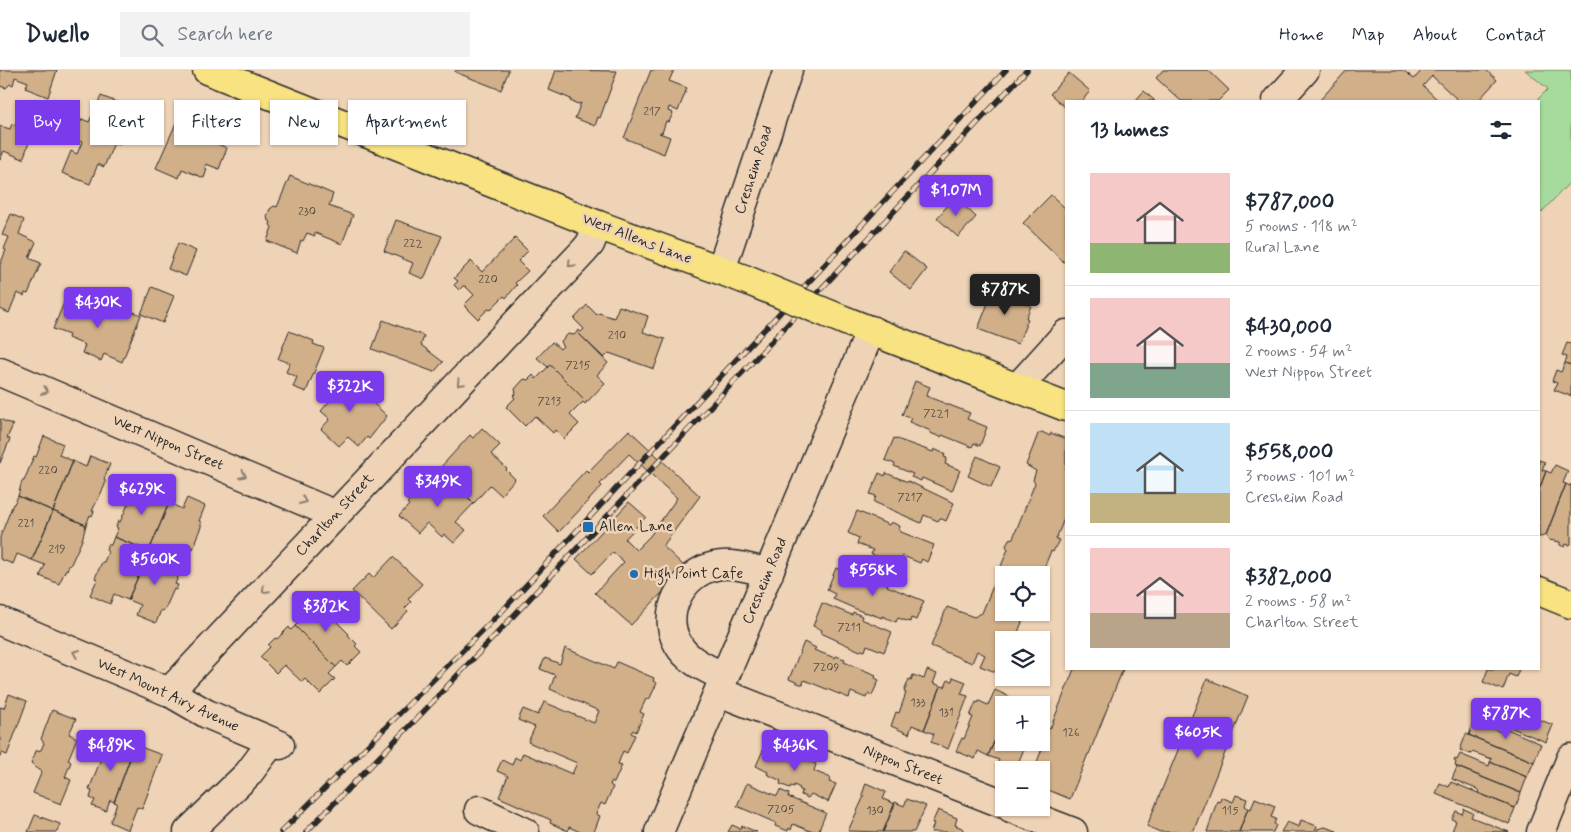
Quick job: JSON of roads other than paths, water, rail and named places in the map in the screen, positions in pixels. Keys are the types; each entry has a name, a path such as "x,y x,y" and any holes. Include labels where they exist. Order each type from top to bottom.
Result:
{"main road":[{"name":"West Allens Lane","path":"207,70 1065,407"},
{"path":"1540,591 1571,604"}],"street":[{"name":"Cresheim Road","path":"732,275 788,70"},
{"path":"1277,100 1305,70"},
{"name":"Charlton Street","path":"169,692 584,251 590,244 598,224"},
{"name":"Cresheim Road","path":"659,832 871,330"},
{"path":"1017,388 1065,335"},
{"name":"West Nippon Street","path":"0,372 336,514"},
{"name":"Nippon Street","path":"769,573 730,565 716,566 700,572 687,582 676,596 672,612 672,629 678,644 686,655 701,665 722,685 995,800"},
{"name":"West Mount Airy Avenue","path":"0,621 169,692 207,714 276,743 248,774 188,832"},
{"path":"1541,832 1571,758"},
{"path":"479,810 525,832"},
{"path":"1032,816 1073,832"}],"railway":[{"path":"281,832 504,609 1006,70"},
{"path":"306,832 423,712 1027,70"}],"place":[{"name":"Allen Lane","path":"588,527"},
{"name":"High Point Cafe","path":"634,574"}]}
